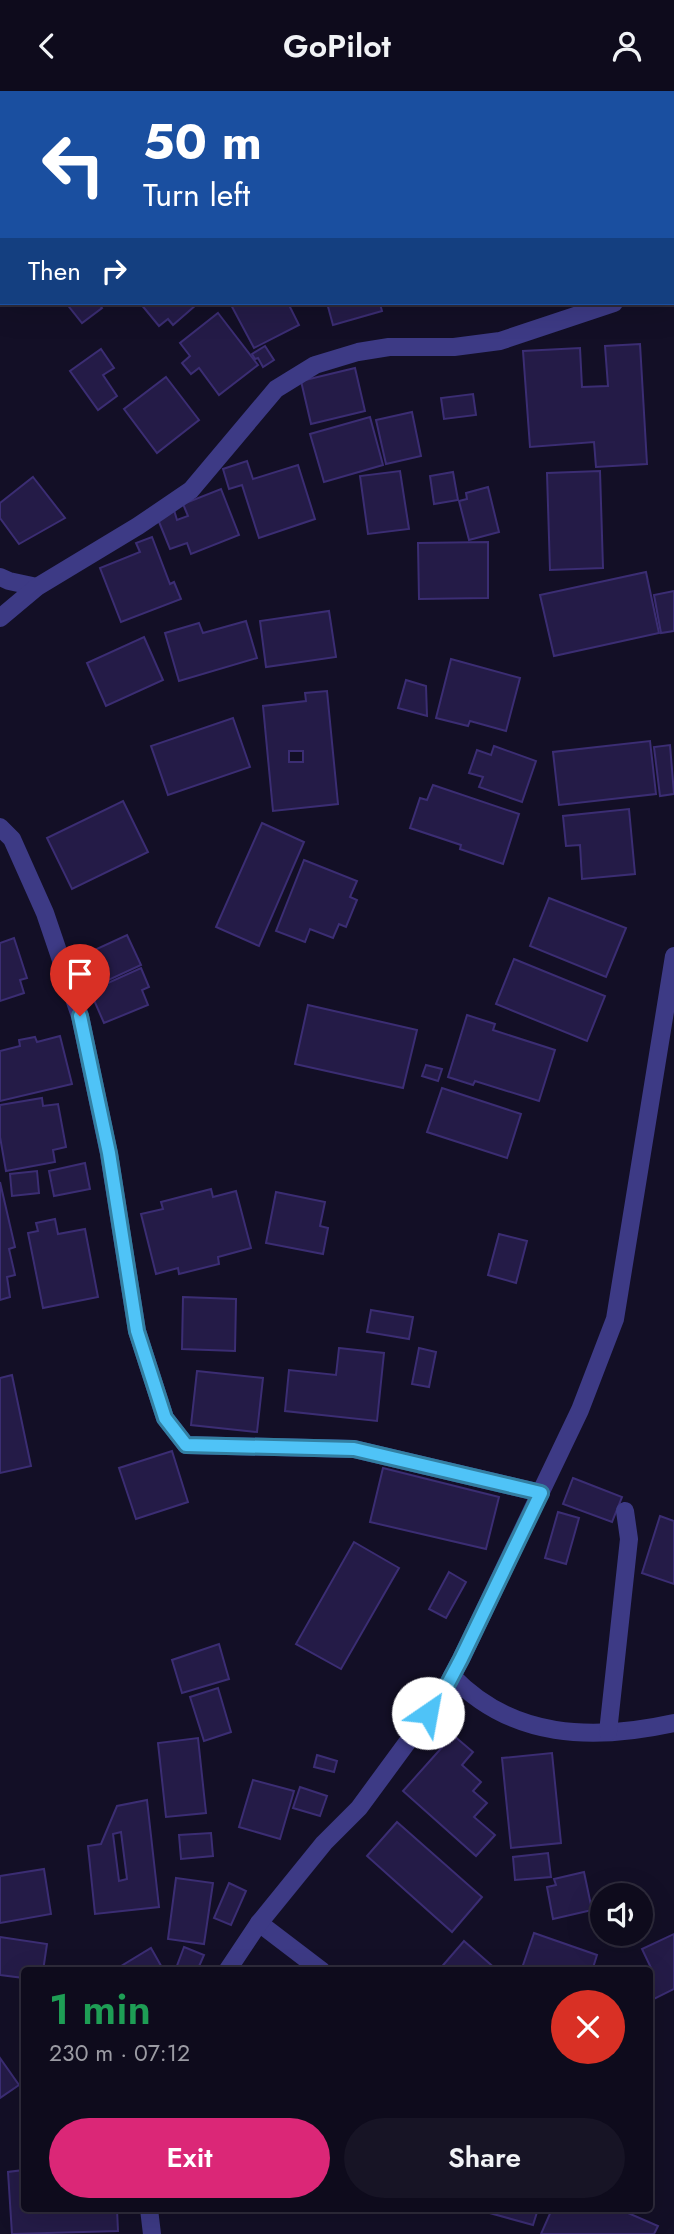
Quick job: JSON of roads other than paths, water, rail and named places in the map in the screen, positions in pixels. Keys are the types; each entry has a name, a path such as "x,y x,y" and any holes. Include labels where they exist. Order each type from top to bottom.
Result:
{"street":[{"path":"0,618 37,587 138,526 191,490 276,389 315,365 358,352 389,347 454,347 500,341 608,305"},
{"path":"0,577 9,582 37,587"},
{"path":"0,827 12,839 45,913 80,1016 109,1153 137,1331 165,1418 186,1445 354,1449 541,1493"},
{"path":"230,1967 259,1923 324,1843 359,1808 442,1695 580,1410 614,1319 674,955"},
{"path":"608,1732 629,1539 625,1511"},
{"path":"452,1676 467,1692 492,1710 519,1722 544,1728 580,1733 635,1732 674,1723"},
{"path":"259,1923 317,1967"},
{"path":"149,2212 152,2234"}]}
